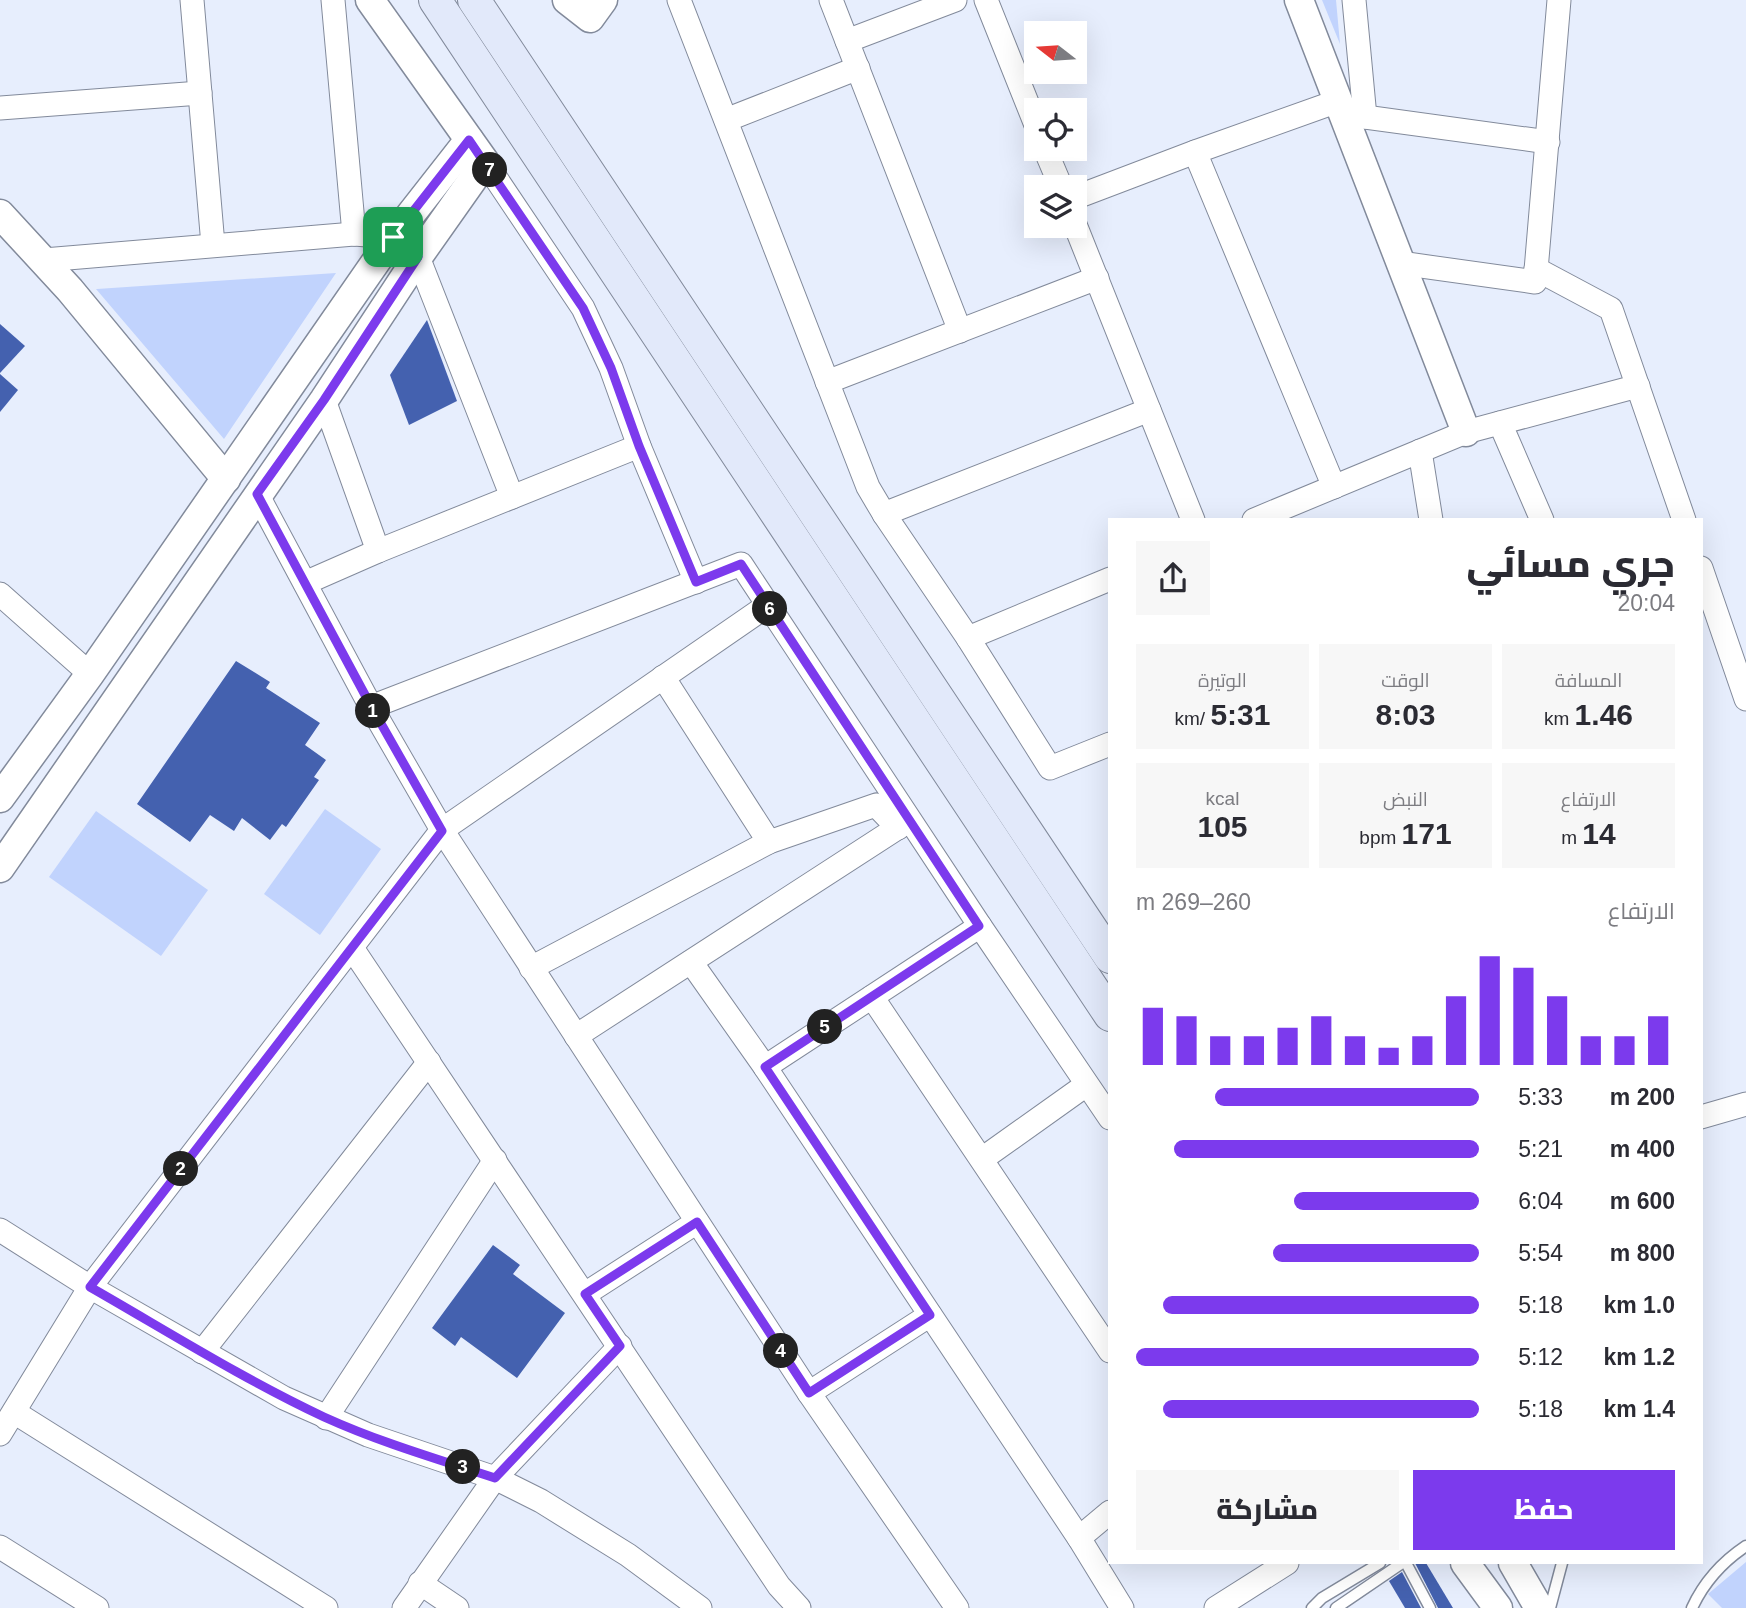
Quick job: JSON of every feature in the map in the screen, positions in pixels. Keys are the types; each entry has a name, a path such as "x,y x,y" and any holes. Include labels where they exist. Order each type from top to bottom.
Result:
{"main road":[{"path":"435,0 1108,1012"},
{"path":"474,0 1089,915 1108,953"}],"street":[{"path":"192,0 213,245"},
{"path":"333,0 354,233"},
{"path":"370,0 477,151 583,308 611,368 639,446 696,582"},
{"path":"566,0 590,18 603,0"},
{"path":"679,0 827,382 869,487 884,514 968,638 1050,768 1108,745"},
{"path":"831,0 960,331"},
{"path":"847,41 955,0"},
{"path":"986,0 1025,98"},
{"path":"1299,0 1349,111 1400,263 1466,432"},
{"path":"1349,111 1354,0"},
{"path":"1400,263 1535,282 1559,0"},
{"path":"726,120 858,68"},
{"path":"0,108 200,93"},
{"path":"1087,193 1195,152 1349,111 1548,142"},
{"path":"4,784 90,674 393,237 477,151"},
{"path":"0,868 324,400 418,257 477,151"},
{"path":"1195,152 1334,487"},
{"path":"0,214 44,260 226,479"},
{"path":"44,260 354,233 393,237 418,257 512,497"},
{"path":"1081,238 1192,518"},
{"path":"1536,269 1611,309 1683,518"},
{"path":"827,382 1097,278"},
{"path":"1259,518 1466,432 1638,386"},
{"path":"324,400 378,551"},
{"path":"884,514 1149,410"},
{"path":"1500,423 1541,518"},
{"path":"305,583 639,446"},
{"path":"1420,451 1431,518"},
{"path":"257,494 442,831 809,1393 957,1608"},
{"path":"371,706 741,564 904,824 979,926 1108,1115"},
{"path":"164,565 195,588"},
{"path":"1703,574 1746,699"},
{"path":"968,638 1108,580"},
{"path":"0,594 90,674"},
{"path":"0,1433 90,1287 442,831 768,605"},
{"path":"663,677 769,842"},
{"path":"531,968 769,842 876,805 904,824"},
{"path":"576,1036 904,824"},
{"path":"765,1067 979,926"},
{"path":"352,948 779,1586 799,1608"},
{"path":"691,962 765,1067 1079,1538 1122,1608"},
{"path":"872,997 1108,1348"},
{"path":"202,1352 429,1062"},
{"path":"982,1159 1086,1084"},
{"path":"1703,1116 1746,1104"},
{"path":"326,1418 495,1160"},
{"path":"585,1294 697,1222"},
{"path":"0,1230 90,1287 242,1376 326,1418 410,1451 495,1478 585,1527 700,1608"},
{"path":"809,1393 930,1315"},
{"path":"404,1608 495,1478 620,1346"},
{"path":"14,1412 326,1608"},
{"path":"1079,1538 1108,1514"},
{"path":"0,1547 91,1607"},
{"path":"1216,1608 1285,1564"},
{"path":"1466,1564 1499,1608"},
{"path":"1514,1564 1539,1608"},
{"path":"420,1583 457,1608"}],"lane":[{"path":"1692,1608 1710,1577 1725,1561 1746,1546"},
{"path":"1312,1608 1322,1598 1378,1564"},
{"path":"1336,1608 1402,1564"},
{"path":"1405,1564 1430,1608"},
{"path":"1550,1608 1562,1564"}],"shaded area":[{"path":"1322,0 1336,0 1340,44"},
{"path":"336,273 224,439 96,289 97,289"},
{"path":"325,809 381,849 320,935 264,894"},
{"path":"96,811 208,890 161,956 49,877"},
{"path":"1746,1562 1746,1608 1722,1608 1708,1594"}],"building":[{"path":"427,320 457,401 409,425 390,375"},
{"path":"0,324 25,346 0,373"},
{"path":"0,374 18,390 0,412"},
{"path":"236,661 270,682 266,688 320,723 305,745 326,760 314,777 319,780 286,827 282,824 270,840 242,818 234,831 210,815 190,842 137,804"},
{"path":"493,1245 520,1265 513,1274 565,1313 517,1378 461,1337 455,1346 432,1328"},
{"path":"1416,1564 1427,1564 1453,1608 1438,1608"},
{"path":"1402,1572 1421,1608 1405,1608 1389,1581"}],"route":[{"path":"469,140 583,308 611,368 639,446 696,582 741,564 979,926 765,1067 930,1315 809,1393 697,1222 585,1294 620,1346 495,1478 410,1451 326,1418 242,1376 90,1287 442,831 257,494 324,400 418,257 393,237 469,140"}]}
